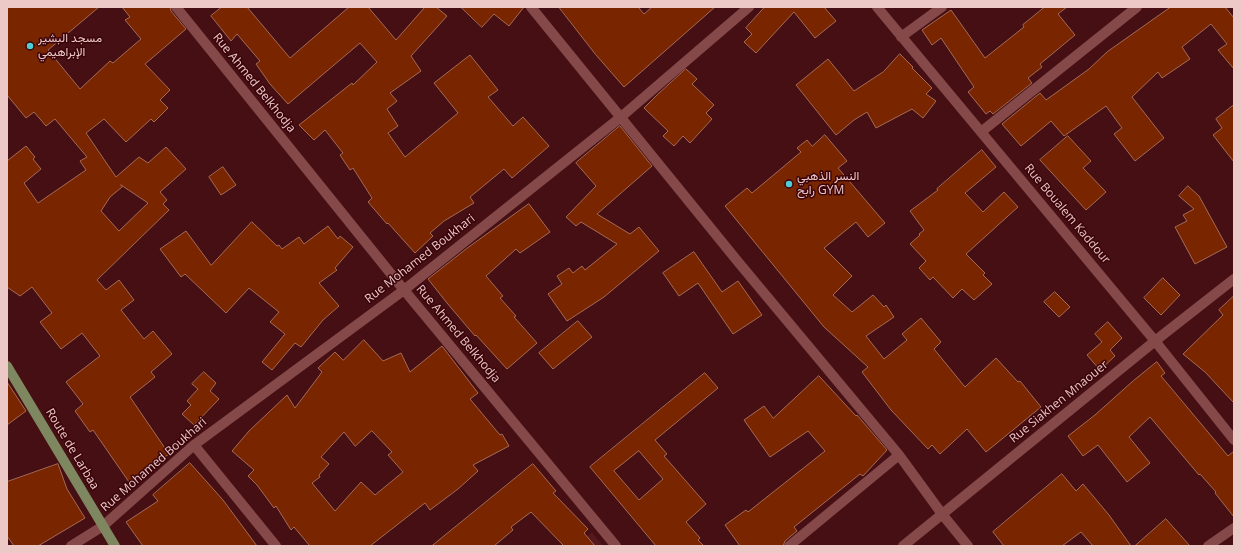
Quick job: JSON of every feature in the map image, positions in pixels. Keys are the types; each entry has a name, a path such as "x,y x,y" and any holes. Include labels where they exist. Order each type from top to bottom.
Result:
{"main road":[{"name":"Route de Larbaa","path":"7,366 115,546"}],"street":[{"name":"Rue Ahmed Belkhodja","path":"176,7 404,290 616,546"},
{"path":"531,7 899,455 942,514 968,546"},
{"name":"Rue Mohamed Boukhari","path":"70,546 103,526 194,445 404,290 621,117 748,7"},
{"name":"Rue Boualem Kaddour","path":"877,7 1155,341 1234,440"},
{"path":"901,36 942,7"},
{"path":"981,132 1138,7"},
{"name":"Rue Siakhen Mnaouer","path":"903,546 1155,341 1234,280"},
{"path":"194,445 276,546"},
{"path":"789,546 899,455"},
{"path":"1208,546 1234,528"}],"shaded area":[{"path":"592,532 603,546 575,546"}],"building":[{"path":"7,7 99,7 48,50 80,89 110,61 113,63 141,39 125,20 130,17 122,7 170,7 171,11 186,29 145,64 170,90 160,100 168,108 154,122 151,119 126,142 104,119 86,133 116,177 139,157 148,163 166,147 186,169 160,192 167,200 163,204 169,210 97,280 106,290 119,280 134,300 121,310 144,339 153,331 172,354 151,372 155,377 130,397 169,454 129,482 93,430 90,432 75,411 83,404 66,382 100,356 82,333 61,349 40,322 52,313 32,287 20,296 7,287 7,161 26,146 35,157 33,159 41,169 24,183 38,203 86,170 80,161 87,157 55,119 46,126 34,112 26,118 7,95","holes":["121,185 148,203 119,231 101,211 110,197 122,187"]},
{"path":"222,7 247,7 290,58 349,7 368,7 396,40 425,7 436,7 447,16 411,56 421,71 390,93 397,101 387,109 398,126 388,133 405,157 458,113 434,83 470,55 498,90 488,97 513,126 523,117 549,146 512,178 504,169 470,197 474,203 444,221 430,233 433,236 415,253 368,202 372,198 353,168 350,170 340,155 343,153 325,130 314,140 299,125 352,83 353,85 377,62 360,43 288,104 270,84 256,64 260,61 237,34 231,41 211,16"},
{"path":"461,7 524,7 509,26 494,14 482,27"},
{"path":"559,7 638,7 644,14 652,7 715,7 624,87 596,55"},
{"path":"765,7 824,7 836,21 815,38 794,12 756,53 744,42 752,34 746,28"},
{"path":"1045,7 1067,7 1058,14 1075,35 1040,64 1042,67 1028,78 1032,83 993,114 990,111 986,114 968,92 974,87 941,38 932,45 922,30 951,10 985,58 1024,27 1023,25"},
{"path":"1171,7 1225,7 1234,18 1234,69 1218,50 1227,44 1211,24 1182,47 1190,59 1162,78 1158,72 1132,97 1164,138 1135,161 1114,134 1122,128 1106,106 1064,136 1051,121 1021,146 1002,124 1040,93 1046,100 1089,69 1107,52"},
{"path":"900,54 932,88 926,94 936,101 923,118 912,109 876,128 867,112 854,120 836,135 796,85 828,59 854,91 883,72"},
{"path":"686,69 697,79 692,84 714,105 706,113 712,119 690,143 683,136 674,146 663,136 668,131 644,108"},
{"path":"1234,105 1234,162 1213,135 1222,128 1216,119"},
{"path":"620,126 652,166 597,214 630,234 639,227 659,251 604,297 567,321 548,294 562,284 557,276 569,268 573,273 582,266 585,270 617,244 581,222 576,226 566,217 596,186 576,163"},
{"path":"825,135 847,161 838,168 885,223 868,237 856,222 824,248 852,276 833,295 852,312 873,295 884,307 886,305 894,317 866,336 884,359 907,340 902,334 921,318 941,342 934,349 965,387 996,358 1018,382 1020,381 1041,407 986,452 967,429 940,454 932,445 928,449 891,410 862,372 868,367 824,327 725,206 747,188 752,193 801,152 797,148 807,140 812,146"},
{"path":"1068,136 1091,161 1083,168 1106,192 1086,210 1040,160"},
{"path":"982,150 996,167 965,193 983,212 1004,192 1018,207 966,254 985,273 983,275 992,284 974,300 962,289 953,298 933,277 930,280 919,268 926,261 910,244 924,230 910,211 938,190 937,189"},
{"path":"223,167 236,185 221,195 209,177"},
{"path":"1188,186 1199,196 1227,247 1195,264 1175,227 1187,221 1183,215 1194,209 1179,196"},
{"path":"529,204 550,232 520,253 516,249 486,276 503,296 500,298 516,316 514,317 537,343 507,369 476,335 475,336 428,279 466,249"},
{"path":"252,222 282,249 299,237 304,244 328,226 338,239 340,236 353,247 335,268 337,270 319,283 339,306 323,320 301,347 295,343 272,370 262,362 285,334 270,322 279,312 249,288 226,313 185,274 181,277 160,249 186,231 211,265"},
{"path":"694,252 722,292 738,281 762,315 733,334 698,283 679,296 663,273"},
{"path":"1163,278 1180,295 1161,315 1144,298"},
{"path":"1055,292 1070,307 1059,317 1044,302"},
{"path":"1234,296 1234,403 1205,372 1183,354 1223,315 1219,310"},
{"path":"578,321 592,337 553,369 539,353"},
{"path":"1108,322 1122,338 1110,350 1115,356 1100,370 1087,355 1102,342 1095,334"},
{"path":"364,340 383,361 401,353 410,372 442,346 478,393 470,399 500,435 502,434 509,446 473,465 478,471 458,489 430,510 425,503 370,546 310,546 294,527 291,530 276,506 274,508 257,485 248,476 254,470 232,451 249,431 287,395 295,408 322,372 318,368 335,352 343,360","holes":["372,431 392,452 388,455 403,472 375,495 361,482 335,511 312,483 320,477 319,475 329,464 321,457 344,432 355,446"]},
{"path":"1157,362 1165,373 1161,376 1228,456 1234,451 1234,517 1215,493 1216,492 1200,474 1199,475 1150,417 1129,437 1150,463 1127,482 1098,445 1083,456 1068,436"},
{"path":"204,372 216,383 210,391 219,399 194,425 182,414 191,405 187,401 198,389 192,384"},
{"path":"705,373 718,388 655,440 667,454 664,456 706,504 686,522 700,538 698,540 704,546 656,546 590,467","holes":["639,451 663,479 639,500 614,471"]},
{"path":"819,376 856,416 857,415 887,450 863,476 860,474 794,527 797,531 785,541 783,546 740,546 725,525 746,510 748,512 825,451 808,431 770,457 744,420 764,406 773,418"},
{"path":"7,382 26,411 7,425"},
{"path":"190,463 223,500 257,546 143,546 126,522 158,501 153,495"},
{"path":"58,464 67,489 85,518 38,546 14,546 7,536 7,482"},
{"path":"533,464 556,491 553,493 588,529 584,533 595,546 564,546 531,512 511,527 513,530 494,546 432,546"},
{"path":"1062,474 1076,491 1083,484 1109,515 1131,546 1093,546 1081,532 1062,546 1004,546 993,532"},
{"path":"1166,519 1190,546 1135,546"}],"place":[{"name":"مسجد البشير الإبراهيمي","path":"30,46"},
{"name":"النسر الذهبي رابح GYM","path":"789,184"}]}
